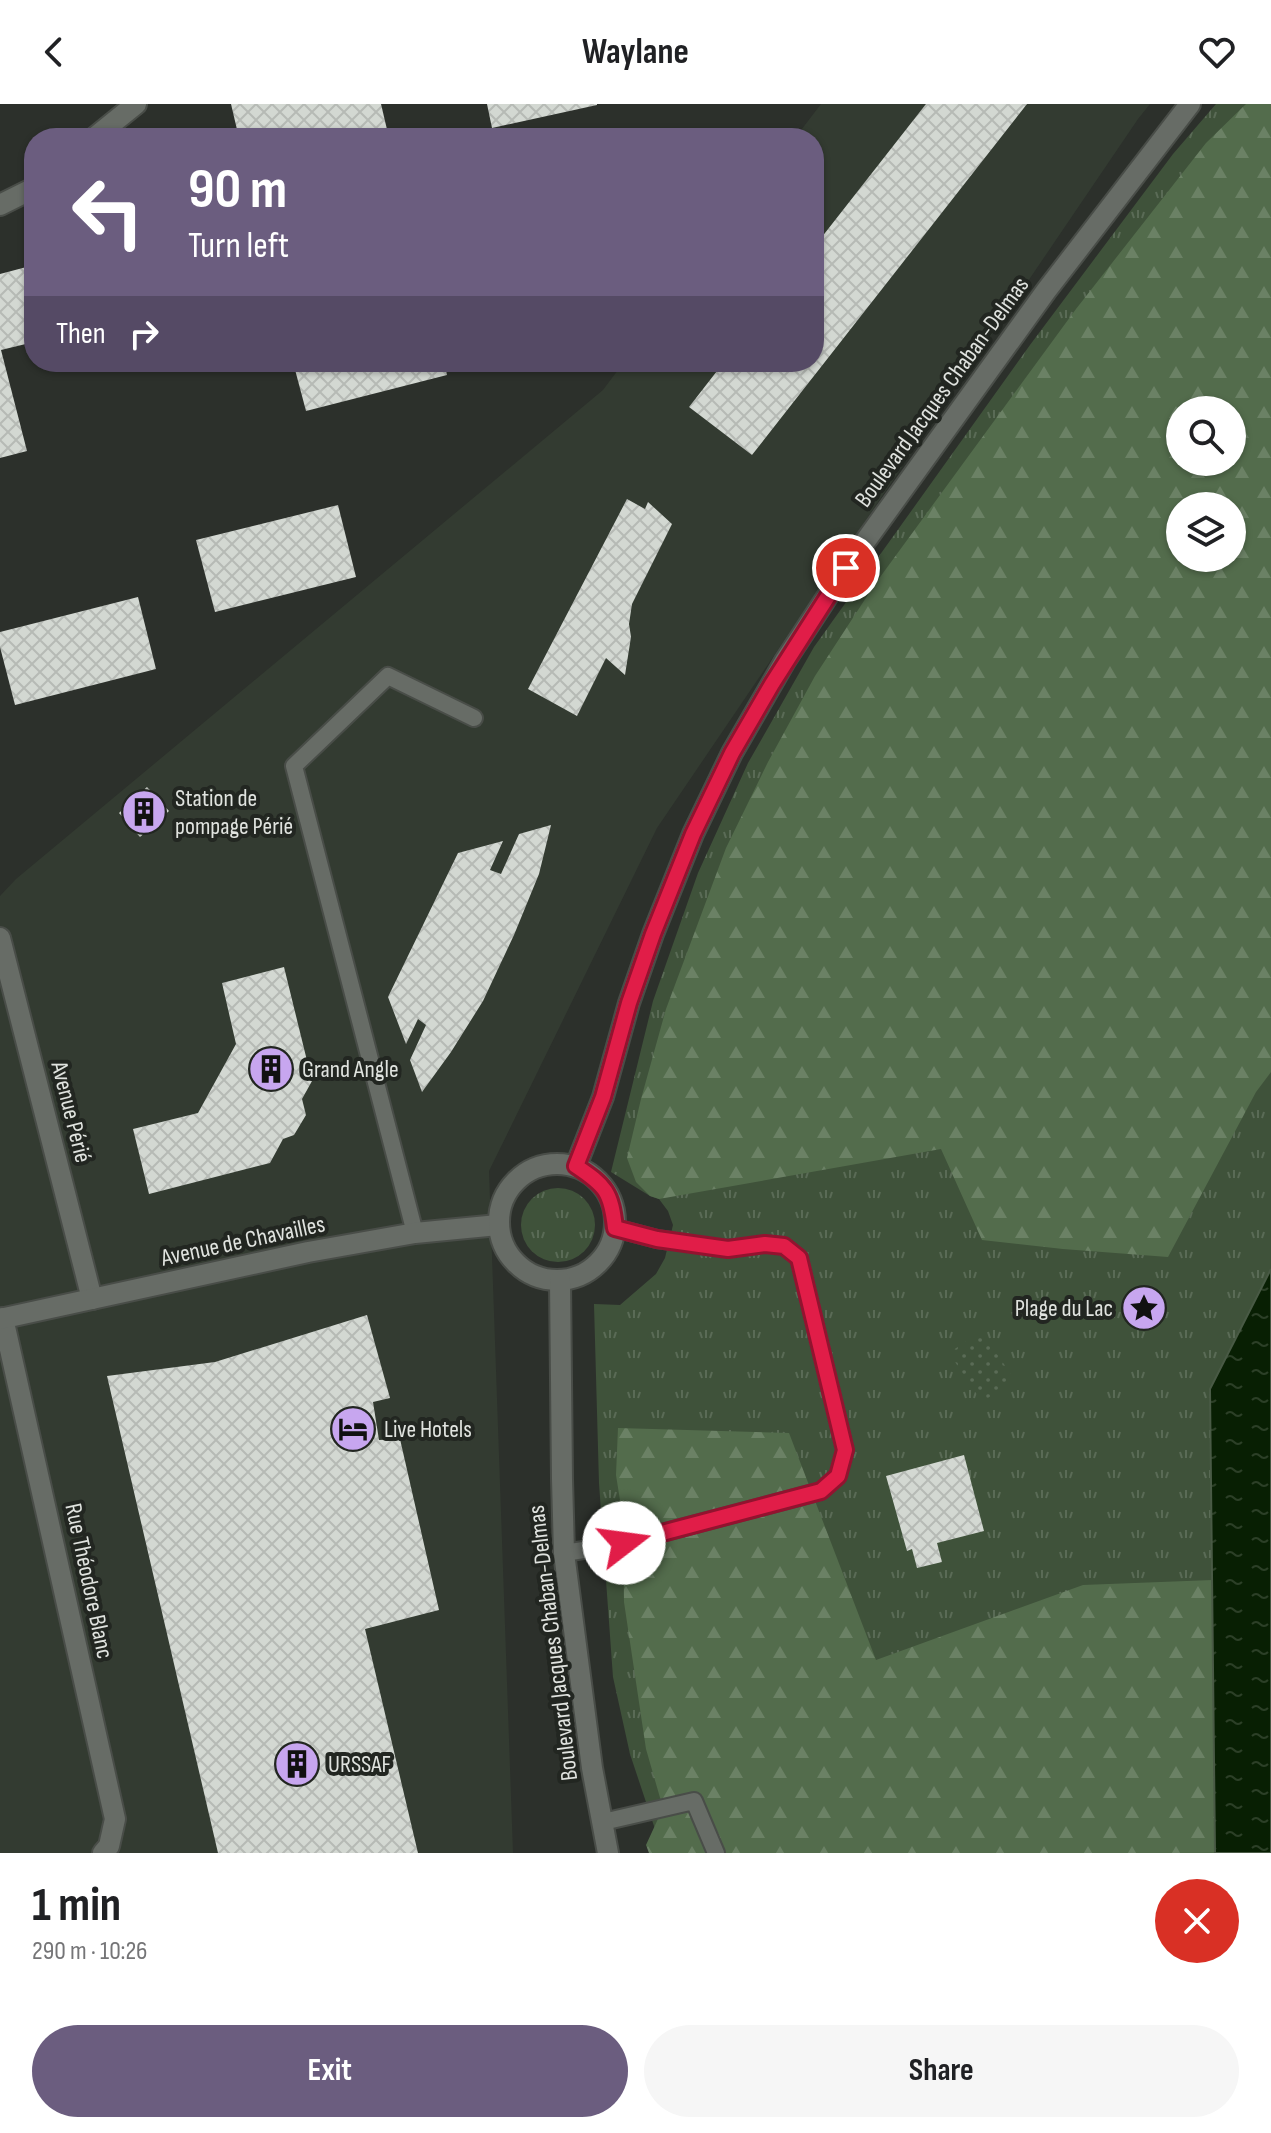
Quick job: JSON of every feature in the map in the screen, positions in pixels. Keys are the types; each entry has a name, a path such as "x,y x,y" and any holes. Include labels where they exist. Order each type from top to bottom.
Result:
{"main road":[{"path":"106,128 136,104"},
{"name":"Boulevard Jacques Chaban-Delmas","path":"576,1166 603,1097 629,1003 653,934 693,834 732,753 785,661 846,568 1037,304 1190,104"},
{"path":"0,205 24,193"},
{"name":"Avenue Périé","path":"0,938 92,1299"},
{"path":"548,1164 576,1166 598,1180 612,1203 615,1228 606,1254 586,1273 560,1281 537,1278 517,1266 504,1247 498,1225 504,1197 522,1175 548,1164"},
{"name":"Avenue de Chavailles","path":"2,1318 308,1252 415,1233 498,1225"},
{"name":"Boulevard Jacques Chaban-Delmas","path":"560,1281 564,1553 592,1768 608,1853"},
{"name":"Rue Théodore Blanc","path":"2,1318 115,1819 109,1846 103,1853"}],"lane":[{"path":"415,1233 294,766 388,676 474,718"},
{"path":"564,1553 616,1545 821,1491 838,1476 845,1450 799,1258 784,1246 765,1244 728,1249 657,1239 615,1228"},
{"path":"603,1822 694,1801 716,1853"}],"shaded area":[{"path":"821,104 1150,104 657,828 489,1171 513,1853 0,1853 0,896 16,879 603,390 616,372 824,372 824,128 803,128"}],"green space":[{"path":"1216,104 1271,104 1271,1269 1210,1389 1215,1853 663,1853 630,1754 613,1677 599,1483 594,1304 620,1305 656,1274 665,1258 673,1225 659,1199 611,1172 653,1001 698,873 748,763 814,647 1030,345 1173,154"},
{"path":"1246,104 1271,104 1271,1072 1256,1092 1168,1257 982,1240 941,1149 659,1199 650,1196 636,1182 627,1158 666,1009 726,848 815,676 875,584 1076,309 1206,143"},
{"path":"558,1188 572,1191 584,1199 592,1211 595,1225 592,1239 584,1251 572,1259 558,1262 544,1259 532,1251 524,1239 521,1225 524,1211 532,1199 544,1191"},
{"path":"981,1331 1015,1380 982,1402 949,1353"},
{"path":"618,1428 789,1433 876,1660 1083,1585 1213,1580 1215,1853 649,1853 646,1845 663,1808 646,1749 624,1602 623,1519 616,1475"}],"water":[{"path":"1271,1269 1271,1853 1215,1853 1210,1389"}],"building":[{"path":"231,104 381,104 387,128 237,128"},
{"path":"487,104 597,104 597,105 492,128"},
{"path":"926,104 1027,104 824,363 824,234"},
{"path":"24,268 24,344 1,350 27,451 0,458 0,274"},
{"path":"296,372 446,372 447,375 306,411"},
{"path":"716,372 817,372 752,455 689,407"},
{"path":"627,499 645,509 648,502 672,524 632,604 625,675 606,658 577,716 528,689"},
{"path":"338,505 356,577 215,612 196,540"},
{"path":"138,597 156,669 15,705 0,647 0,632"},
{"name":"Station de pompage Périé","path":"147,787 169,811 140,837 119,813"},
{"path":"551,825 539,874 483,1001 422,1092 410,1060 426,1025 418,1019 406,1044 388,997 458,853 503,841 490,870 501,874 519,834"},
{"name":"Grand Angle","path":"284,967 312,1081 302,1099 306,1115 294,1135 283,1139 270,1163 149,1194 133,1129 198,1113 236,1044 222,983"},
{"path":"367,1315 390,1398 373,1402 379,1440 400,1439 439,1610 365,1629 418,1853 218,1853 107,1376 215,1362"},
{"path":"964,1455 984,1531 937,1543 942,1562 917,1568 912,1549 907,1551 886,1476"}],"place":[{"name":"Station de pompage Périé","path":"144,812"},
{"name":"Grand Angle","path":"271,1069"},
{"name":"Plage du Lac","path":"1144,1308"},
{"name":"Live Hotels","path":"353,1429"},
{"name":"URSSAF","path":"297,1764"}],"route":[{"path":"624,1543 821,1491 838,1476 845,1450 799,1258 784,1246 765,1244 728,1249 657,1239 615,1228 612,1203 598,1180 576,1166 603,1097 629,1003 653,934 693,834 732,753 785,661 846,568"}]}
